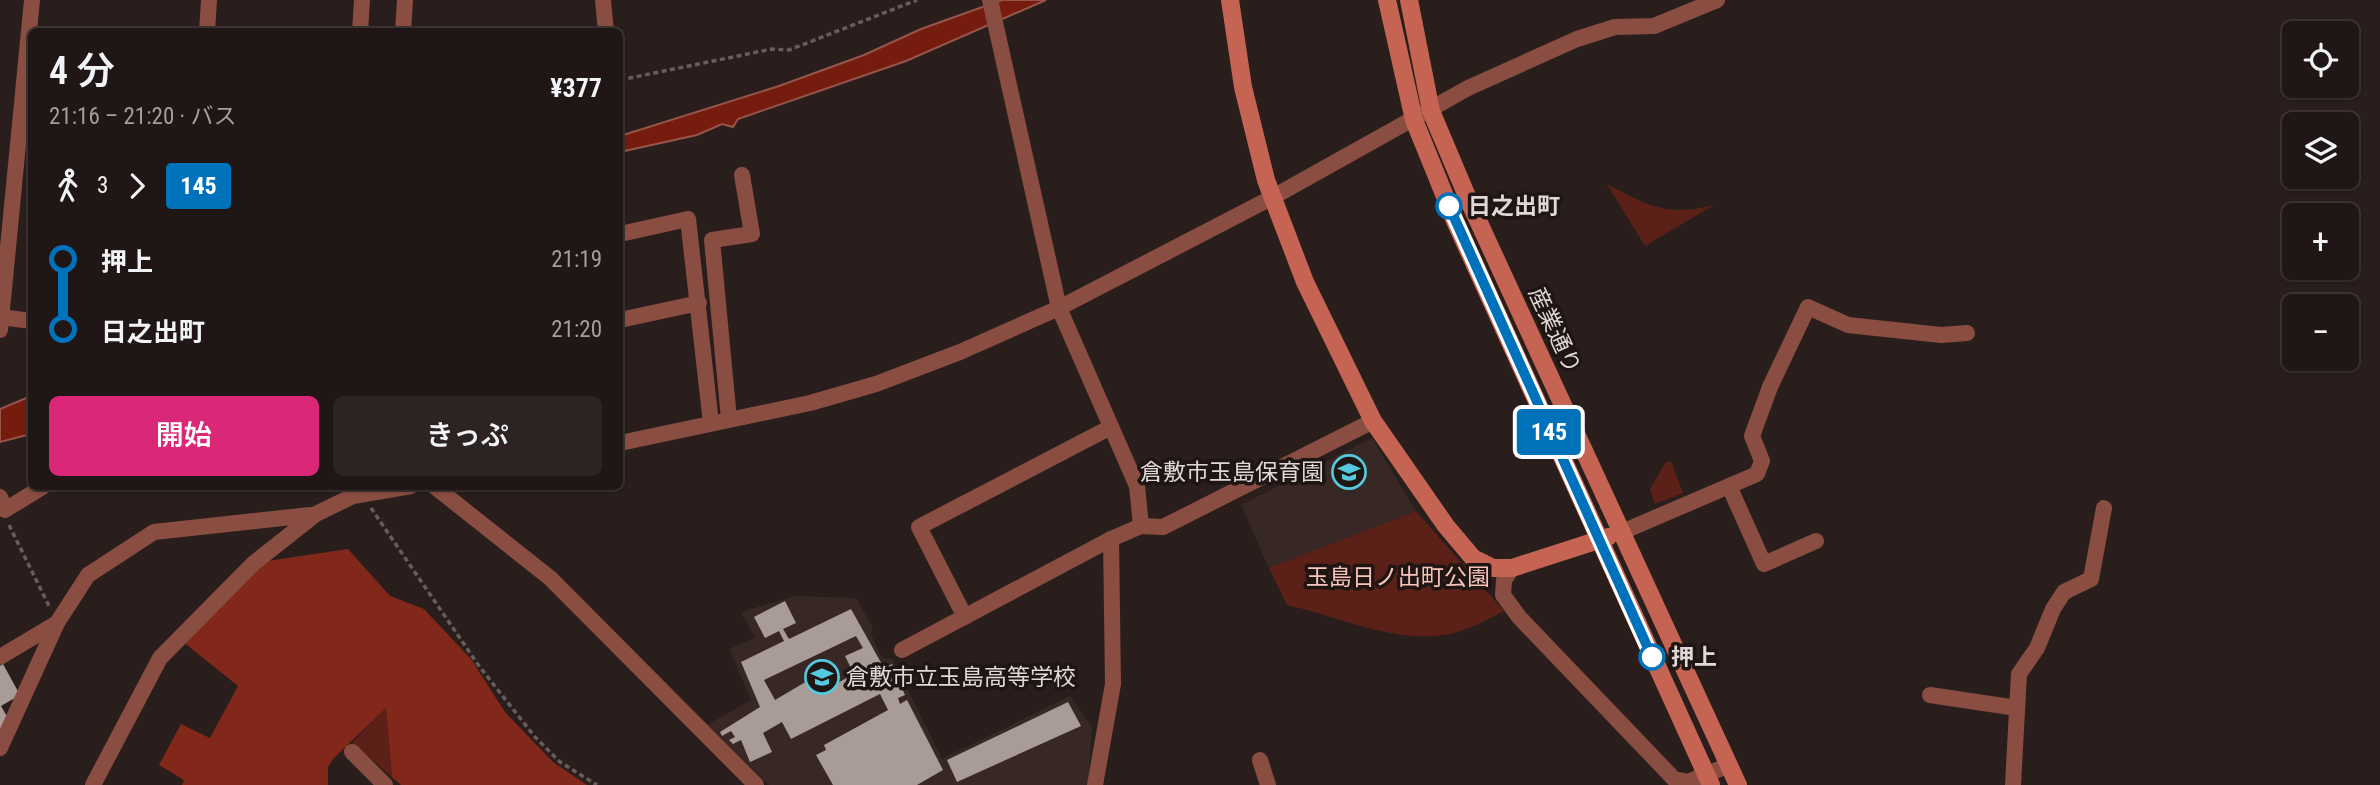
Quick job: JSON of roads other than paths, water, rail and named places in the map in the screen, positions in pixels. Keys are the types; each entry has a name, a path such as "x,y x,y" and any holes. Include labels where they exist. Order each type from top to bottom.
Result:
{"street":[{"path":"29,28 32,0"},
{"path":"207,28 209,0"},
{"path":"360,28 362,0"},
{"path":"403,28 405,0"},
{"path":"603,0 606,28"},
{"path":"1230,0 1243,88 1273,197 1305,282 1373,421 1446,526 1473,558 1493,568 1511,568 1622,532 1757,474 1762,461 1752,436 1770,387 1808,307 1847,325 1941,335 1967,333"},
{"name":"産業通り","path":"1387,0 1414,120 1455,221 1597,540 1709,780"},
{"name":"産業通り","path":"1409,0 1431,111 1469,201 1738,785"},
{"path":"623,442 810,403 876,384 1059,308 1273,197 1468,88 1577,38 1615,27 1654,26 1717,0"},
{"path":"990,2 1059,308 1137,486 1141,526"},
{"path":"28,40 0,321 28,321"},
{"path":"691,243 752,234 741,175"},
{"path":"623,233 688,219 710,423"},
{"path":"712,240 729,419"},
{"path":"623,319 699,303"},
{"path":"902,650 1111,539 1141,526 1163,527 1373,421"},
{"path":"965,617 919,527 1111,427"},
{"path":"1729,486 1764,564 1816,541"},
{"path":"0,497 5,510 38,490"},
{"path":"93,785 160,658 254,563 316,514 356,492 374,490"},
{"path":"439,490 550,578 756,785"},
{"path":"2013,785 2019,674 2037,648 2053,609 2064,592 2091,579 2104,508"},
{"path":"0,748 57,623 88,575 154,532 316,514"},
{"path":"1095,785 1113,684 1111,539"},
{"path":"1511,568 1504,580 1503,595 1519,617 1674,779 1688,782 1709,780 1729,765"},
{"path":"0,657 57,623"},
{"path":"1930,695 2017,708"},
{"path":"352,752 385,785"},
{"path":"1260,760 1268,785"}],"place":[{"name":"日之出町","path":"1449,206"},
{"name":"倉敷市玉島保育園","path":"1349,472"},
{"name":"押上","path":"1652,657"},
{"name":"倉敷市立玉島高等学校","path":"822,677"}],"park label":[{"name":"玉島日ノ出町公園","path":"1398,577"}]}
